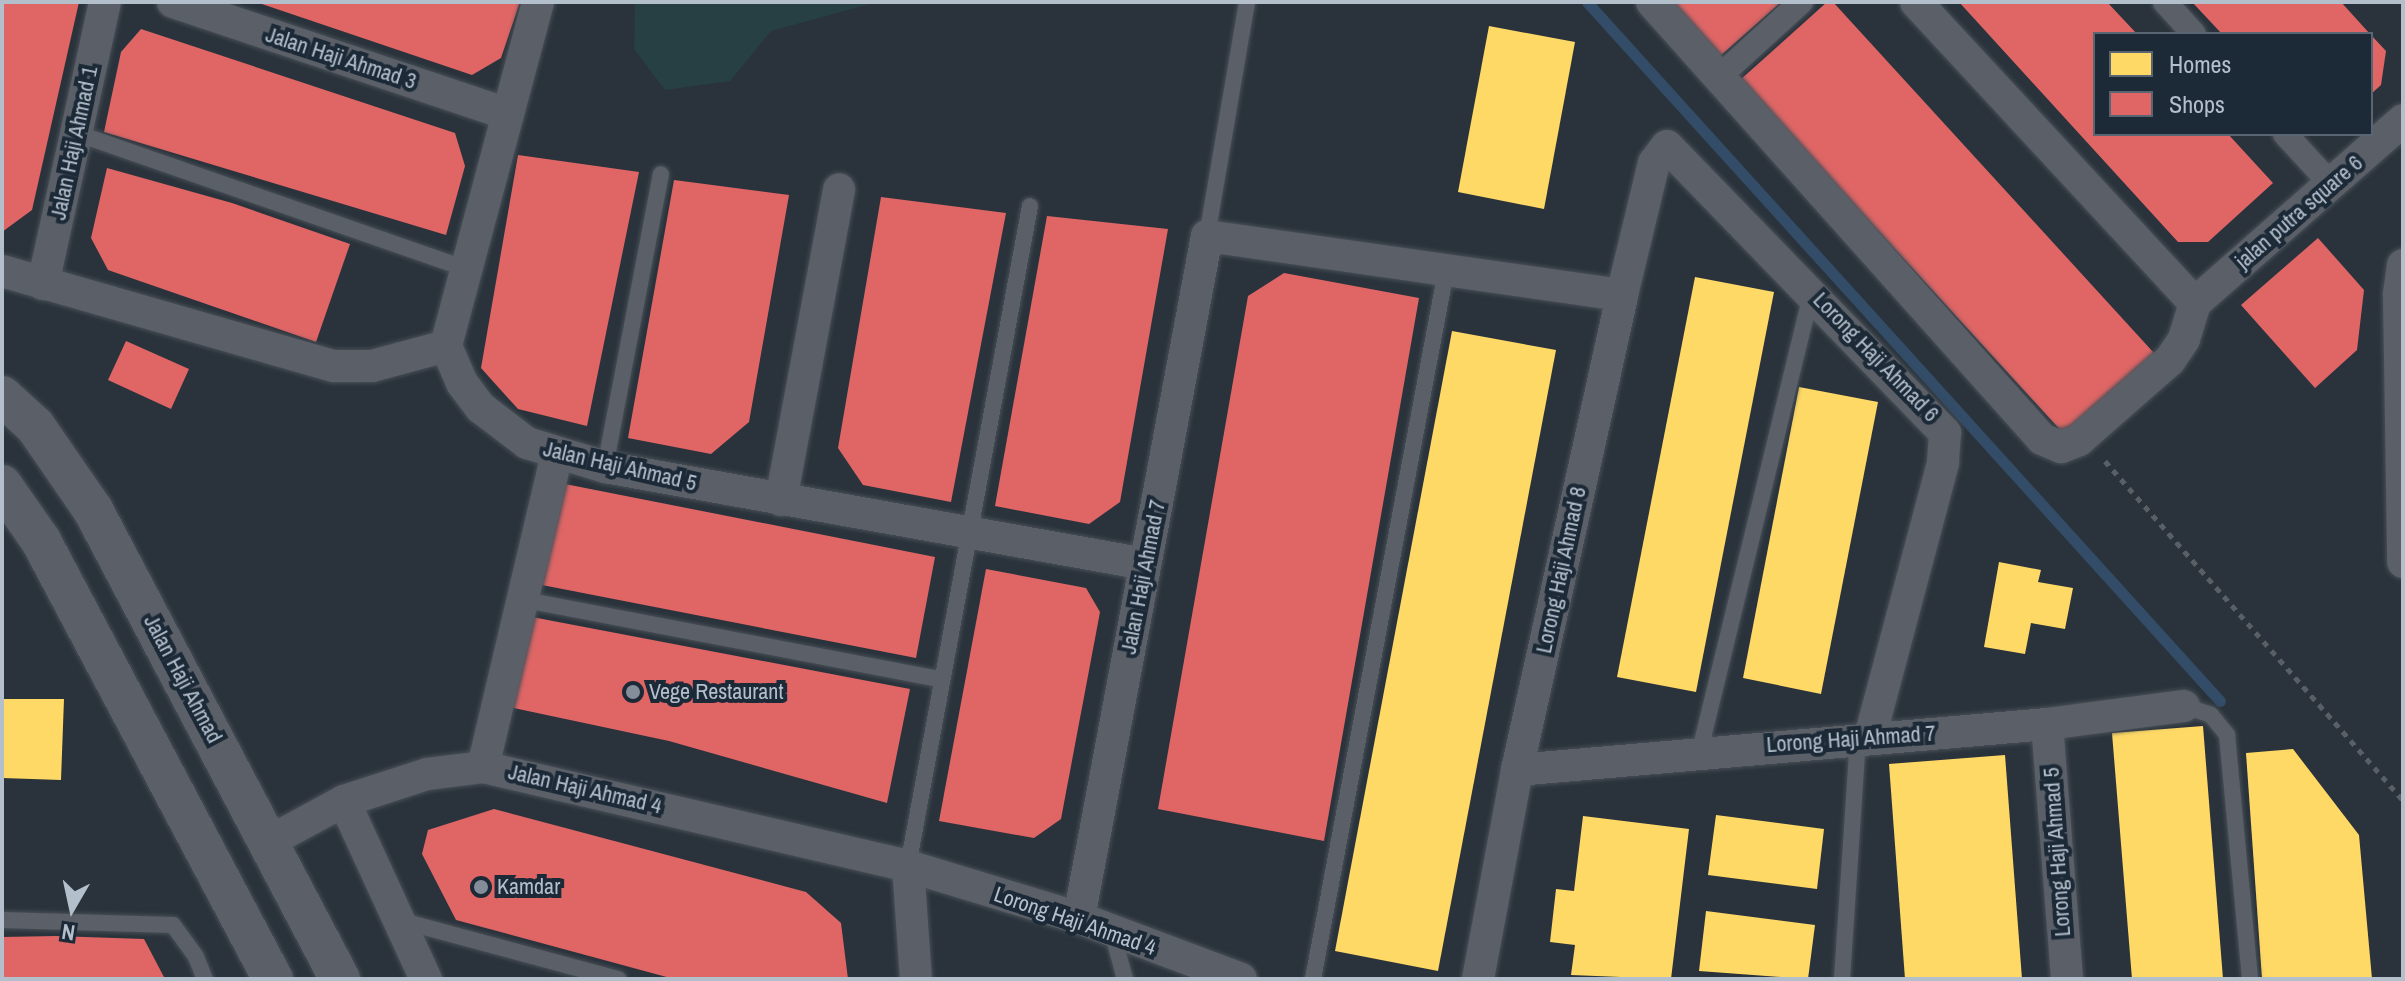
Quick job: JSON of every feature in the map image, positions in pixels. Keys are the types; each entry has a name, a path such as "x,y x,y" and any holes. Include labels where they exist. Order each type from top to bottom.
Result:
{"street":[{"name":"Jalan Haji Ahmad 1","path":"43,284 105,2"},
{"name":"Jalan Haji Ahmad 3","path":"173,2 508,114"},
{"path":"2,271 334,366 372,366 446,346 538,2"},
{"path":"1652,2 2042,439 2061,447 2083,436 2170,360 2184,339 2195,303 1916,2"},
{"path":"1720,76 1801,2"},
{"path":"2165,2 2192,32"},
{"path":"2287,136 2330,183"},
{"name":"jalan putra square 6","path":"2195,303 2330,183 2397,139"},
{"name":"Lorong Haji Ahmad 6","path":"1654,163 1661,148 1674,148 1942,425 1946,441 1864,738"},
{"name":"Lorong Haji Ahmad 8","path":"1478,979 1517,770 1654,163"},
{"path":"781,500 839,189"},
{"path":"1207,236 1447,266 1622,295"},
{"name":"Jalan Haji Ahmad 7","path":"1079,918 1207,236"},
{"path":"2403,265 2399,295 2403,562"},
{"name":"Jalan Haji Ahmad 5","path":"446,346 462,383 481,408 527,443 557,454 605,467 968,535 1145,564"},
{"name":"Jalan Haji Ahmad","path":"2,396 35,426 93,510 340,979"},
{"path":"483,767 525,600 557,454"},
{"path":"2,485 41,541 273,979"},
{"name":"Lorong Haji Ahmad 7","path":"1517,770 1700,750 2047,724 2184,706"},
{"name":"Lorong Haji Ahmad 5","path":"2047,724 2067,979"},
{"name":"Jalan Haji Ahmad 4","path":"270,841 344,801 427,774 483,767 908,866"},
{"path":"344,801 393,918 426,979"},
{"path":"908,866 916,979"},
{"name":"Lorong Haji Ahmad 4","path":"908,866 1079,918 1241,979"}],"lane":[{"path":"1207,236 1247,2"},
{"path":"76,133 467,269"},
{"path":"605,467 661,174"},
{"path":"908,866 940,679 1030,206"},
{"path":"1313,979 1447,266"},
{"path":"1700,750 1812,290"},
{"path":"525,600 940,679"},
{"path":"2184,706 2211,715 2227,735 2250,979"},
{"path":"1842,979 1864,738"},
{"path":"393,918 618,979"},
{"path":"2,920 173,925 205,979"},
{"path":"1112,932 1125,979"}],"path":[{"path":"2083,436 2285,660 2370,768 2403,800"}],"green space":[{"path":"635,2 877,2 771,31 730,81 665,90 634,49"}],"building: Homes":[{"path":"1489,26 1575,42 1544,209 1458,192"},
{"path":"1695,277 1774,292 1696,692 1617,677"},
{"path":"1452,331 1556,350 1438,971 1335,951"},
{"path":"1799,387 1878,402 1821,694 1743,678"},
{"path":"1999,562 2041,570 2038,582 2073,588 2065,629 2031,623 2025,654 1984,647"},
{"path":"2,699 64,699 61,780 2,778"},
{"path":"2203,726 2223,979 2132,979 2112,733"},
{"path":"2293,749 2359,835 2372,979 2262,979 2246,753"},
{"path":"2005,755 2022,979 1905,979 1889,764"},
{"path":"1716,815 1824,829 1817,889 1708,875"},
{"path":"1583,816 1689,829 1671,979 1571,975 1575,945 1550,942 1556,889 1574,891"},
{"path":"1706,911 1815,925 1808,979 1699,971"}],"building: Shops":[{"path":"2,2 79,2 32,210 2,232"},
{"path":"256,2 520,2 501,58 472,75"},
{"path":"1669,2 1781,2 1719,57"},
{"path":"1827,2 1833,2 2154,353 2064,434 1740,80"},
{"path":"1959,2 2107,2 2135,32 2093,32 2093,136 2230,136 2273,183 2208,242 2178,242"},
{"path":"2192,2 2341,2 2368,32 2220,32"},
{"path":"141,29 455,133 465,166 446,235 104,132 121,52"},
{"path":"2373,37 2386,51 2381,85 2373,92"},
{"path":"518,155 639,172 587,426 518,409 481,368"},
{"path":"107,168 232,203 350,244 316,342 108,270 91,238"},
{"path":"674,180 789,195 749,422 711,454 628,438"},
{"path":"881,197 1006,213 951,502 863,485 838,448"},
{"path":"1047,216 1168,229 1120,502 1089,524 995,506"},
{"path":"2318,238 2364,290 2357,350 2315,388 2241,305"},
{"path":"1284,273 1419,298 1324,841 1158,809 1248,296"},
{"path":"126,341 189,369 171,409 108,380"},
{"path":"565,484 935,557 916,658 542,585"},
{"path":"986,569 1086,588 1100,612 1061,819 1034,838 939,821"},
{"path":"532,617 910,689 887,803 669,741 509,707"},
{"path":"494,809 806,892 841,923 848,979 674,979 456,920 422,854 428,830"},
{"path":"2,937 144,939 165,979 2,979"}],"waterway":[{"path":"1587,2 2220,701"}],"place":[{"name":"Vege Restaurant","path":"633,692"},
{"name":"Kamdar","path":"481,887"}]}
